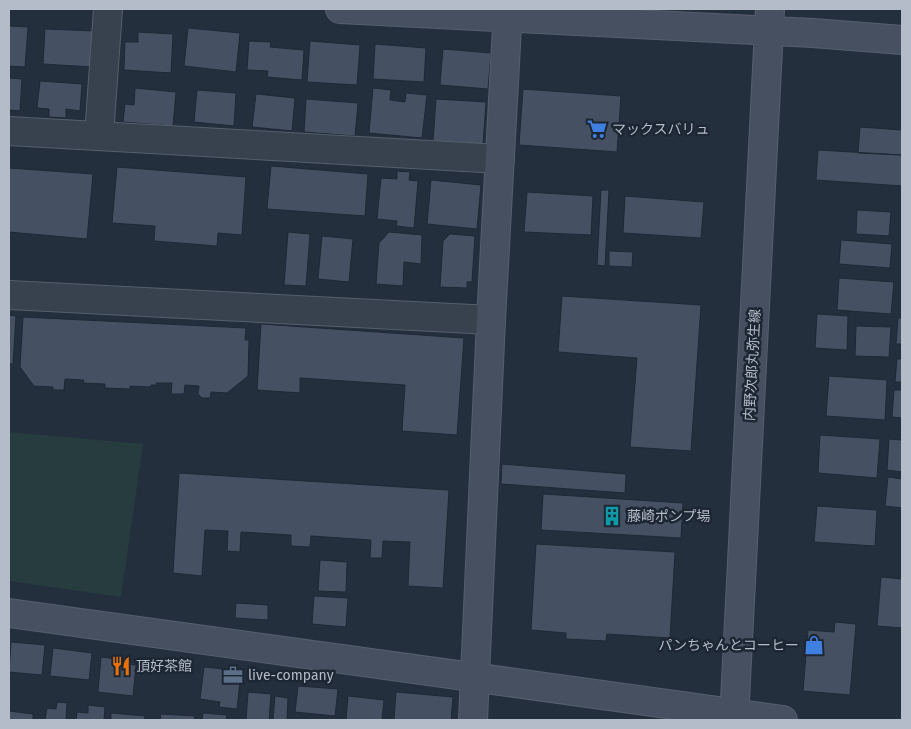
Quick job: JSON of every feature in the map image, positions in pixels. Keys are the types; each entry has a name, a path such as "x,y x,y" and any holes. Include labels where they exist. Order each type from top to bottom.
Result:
{"street":[{"path":"99,136 108,9"},
{"path":"354,9 770,20 902,40"},
{"path":"473,720 491,320 508,13"},
{"name":"内野次郎丸弥生線","path":"734,716 770,20"},
{"path":"9,131 500,159"},
{"path":"9,294 491,320"},
{"path":"9,614 734,716 783,720"}],"green space":[{"path":"9,432 143,444 121,597 9,581"}],"building":[{"path":"9,26 28,27 25,67 9,66"},
{"path":"188,28 240,33 236,72 184,66"},
{"path":"45,29 94,31 93,67 43,64"},
{"path":"138,32 173,34 171,73 124,70 125,42 138,42"},
{"path":"249,41 271,42 270,47 304,50 302,80 267,77 268,71 247,70"},
{"path":"310,41 360,45 357,85 307,82"},
{"path":"375,44 426,48 424,82 373,79"},
{"path":"443,49 491,53 488,89 440,85"},
{"path":"9,78 22,79 20,111 9,110"},
{"path":"40,81 82,84 80,111 66,109 66,118 49,117 49,109 37,108"},
{"path":"135,88 176,92 173,126 123,122 125,104 134,105"},
{"path":"373,88 391,90 390,100 405,102 406,93 427,95 422,138 369,133"},
{"path":"523,89 621,96 617,152 519,145"},
{"path":"197,90 236,93 234,126 194,122"},
{"path":"256,94 295,98 292,131 252,127"},
{"path":"306,99 358,103 355,136 304,132"},
{"path":"436,99 486,102 483,145 433,141"},
{"path":"860,127 902,130 902,155 858,153"},
{"path":"818,150 902,155 902,186 816,180"},
{"path":"271,166 368,174 365,216 267,209"},
{"path":"117,167 246,177 242,235 218,233 217,246 154,241 155,226 112,223"},
{"path":"9,168 93,174 87,239 9,232"},
{"path":"397,171 410,172 409,180 418,181 414,228 396,226 397,221 377,219 381,178 397,179"},
{"path":"431,180 481,185 477,229 427,224"},
{"path":"601,190 609,190 605,266 597,265"},
{"path":"527,192 593,196 591,235 524,232"},
{"path":"625,196 704,202 701,238 623,233"},
{"path":"857,210 891,212 889,236 856,234"},
{"path":"288,232 310,234 306,286 284,285"},
{"path":"389,232 422,235 421,264 404,262 403,286 376,284 379,243"},
{"path":"450,234 475,236 472,282 467,282 467,288 440,287 443,241"},
{"path":"322,236 353,239 349,282 318,279"},
{"path":"841,240 892,244 890,268 839,264"},
{"path":"609,251 633,252 632,267 609,266"},
{"path":"839,278 894,282 891,314 837,310"},
{"path":"562,296 701,305 691,451 630,447 637,358 558,352"},
{"path":"817,314 848,316 847,350 815,348"},
{"path":"9,315 16,316 13,364 9,364"},
{"path":"23,317 246,328 245,340 249,340 248,376 227,393 211,392 210,398 202,398 198,394 199,386 185,385 184,394 171,394 172,383 156,383 157,385 151,385 151,387 130,386 130,389 105,388 105,384 83,383 84,380 65,379 64,390 53,390 53,387 34,386 20,367"},
{"path":"898,318 902,318 902,344 896,344"},
{"path":"261,324 464,338 457,435 402,431 405,385 300,378 300,393 257,390"},
{"path":"856,326 891,327 889,357 855,356"},
{"path":"897,359 902,359 902,382 895,382"},
{"path":"829,376 887,380 885,420 826,416"},
{"path":"894,390 902,390 902,418 892,417"},
{"path":"820,435 880,439 877,478 818,473"},
{"path":"889,439 902,440 902,472 887,470"},
{"path":"502,464 626,474 625,493 501,484"},
{"path":"179,473 449,490 443,588 408,586 410,542 383,541 382,558 370,558 371,540 311,536 310,547 291,546 291,535 241,532 240,552 227,551 228,531 205,530 202,576 173,573"},
{"path":"888,477 902,479 902,508 885,506"},
{"name":"藤崎ポンプ場","path":"543,494 683,503 681,538 541,530"},
{"path":"817,506 877,510 875,546 814,542"},
{"path":"536,544 675,552 670,638 607,634 606,641 566,639 566,633 531,630"},
{"path":"320,560 347,562 346,592 318,591"},
{"path":"881,577 902,579 902,628 877,626"},
{"path":"314,596 348,598 346,627 312,624"},
{"path":"236,603 268,605 268,620 235,618"},
{"path":"835,622 856,624 850,695 803,691 808,630 834,632"},
{"path":"11,642 45,645 42,675 9,672"},
{"path":"53,648 92,653 89,680 50,676"},
{"path":"101,657 116,659 115,663 136,665 133,696 98,692"},
{"path":"204,667 241,671 237,709 219,707 220,702 200,699"},
{"path":"298,686 338,689 335,716 295,712"},
{"path":"248,692 271,694 269,720 246,720"},
{"path":"396,692 453,697 451,720 394,720"},
{"path":"275,696 288,698 287,720 273,720"},
{"path":"348,696 384,700 382,720 346,720"},
{"path":"57,702 67,703 66,720 45,720 47,708 56,709"},
{"path":"88,705 105,707 104,720 76,720 77,712 88,713"},
{"path":"9,711 33,714 33,720 9,720"},
{"path":"111,713 145,716 144,720 111,720"},
{"path":"203,713 227,715 226,720 202,720"},
{"path":"161,714 195,716 194,720 160,720"}],"place":[{"name":"マックスバリュ","path":"597,129"},
{"name":"藤崎ポンプ場","path":"612,516"},
{"name":"パンちゃんとコーヒー","path":"814,645"},
{"name":"頂好茶館","path":"121,666"},
{"name":"live-company","path":"233,675"}]}
